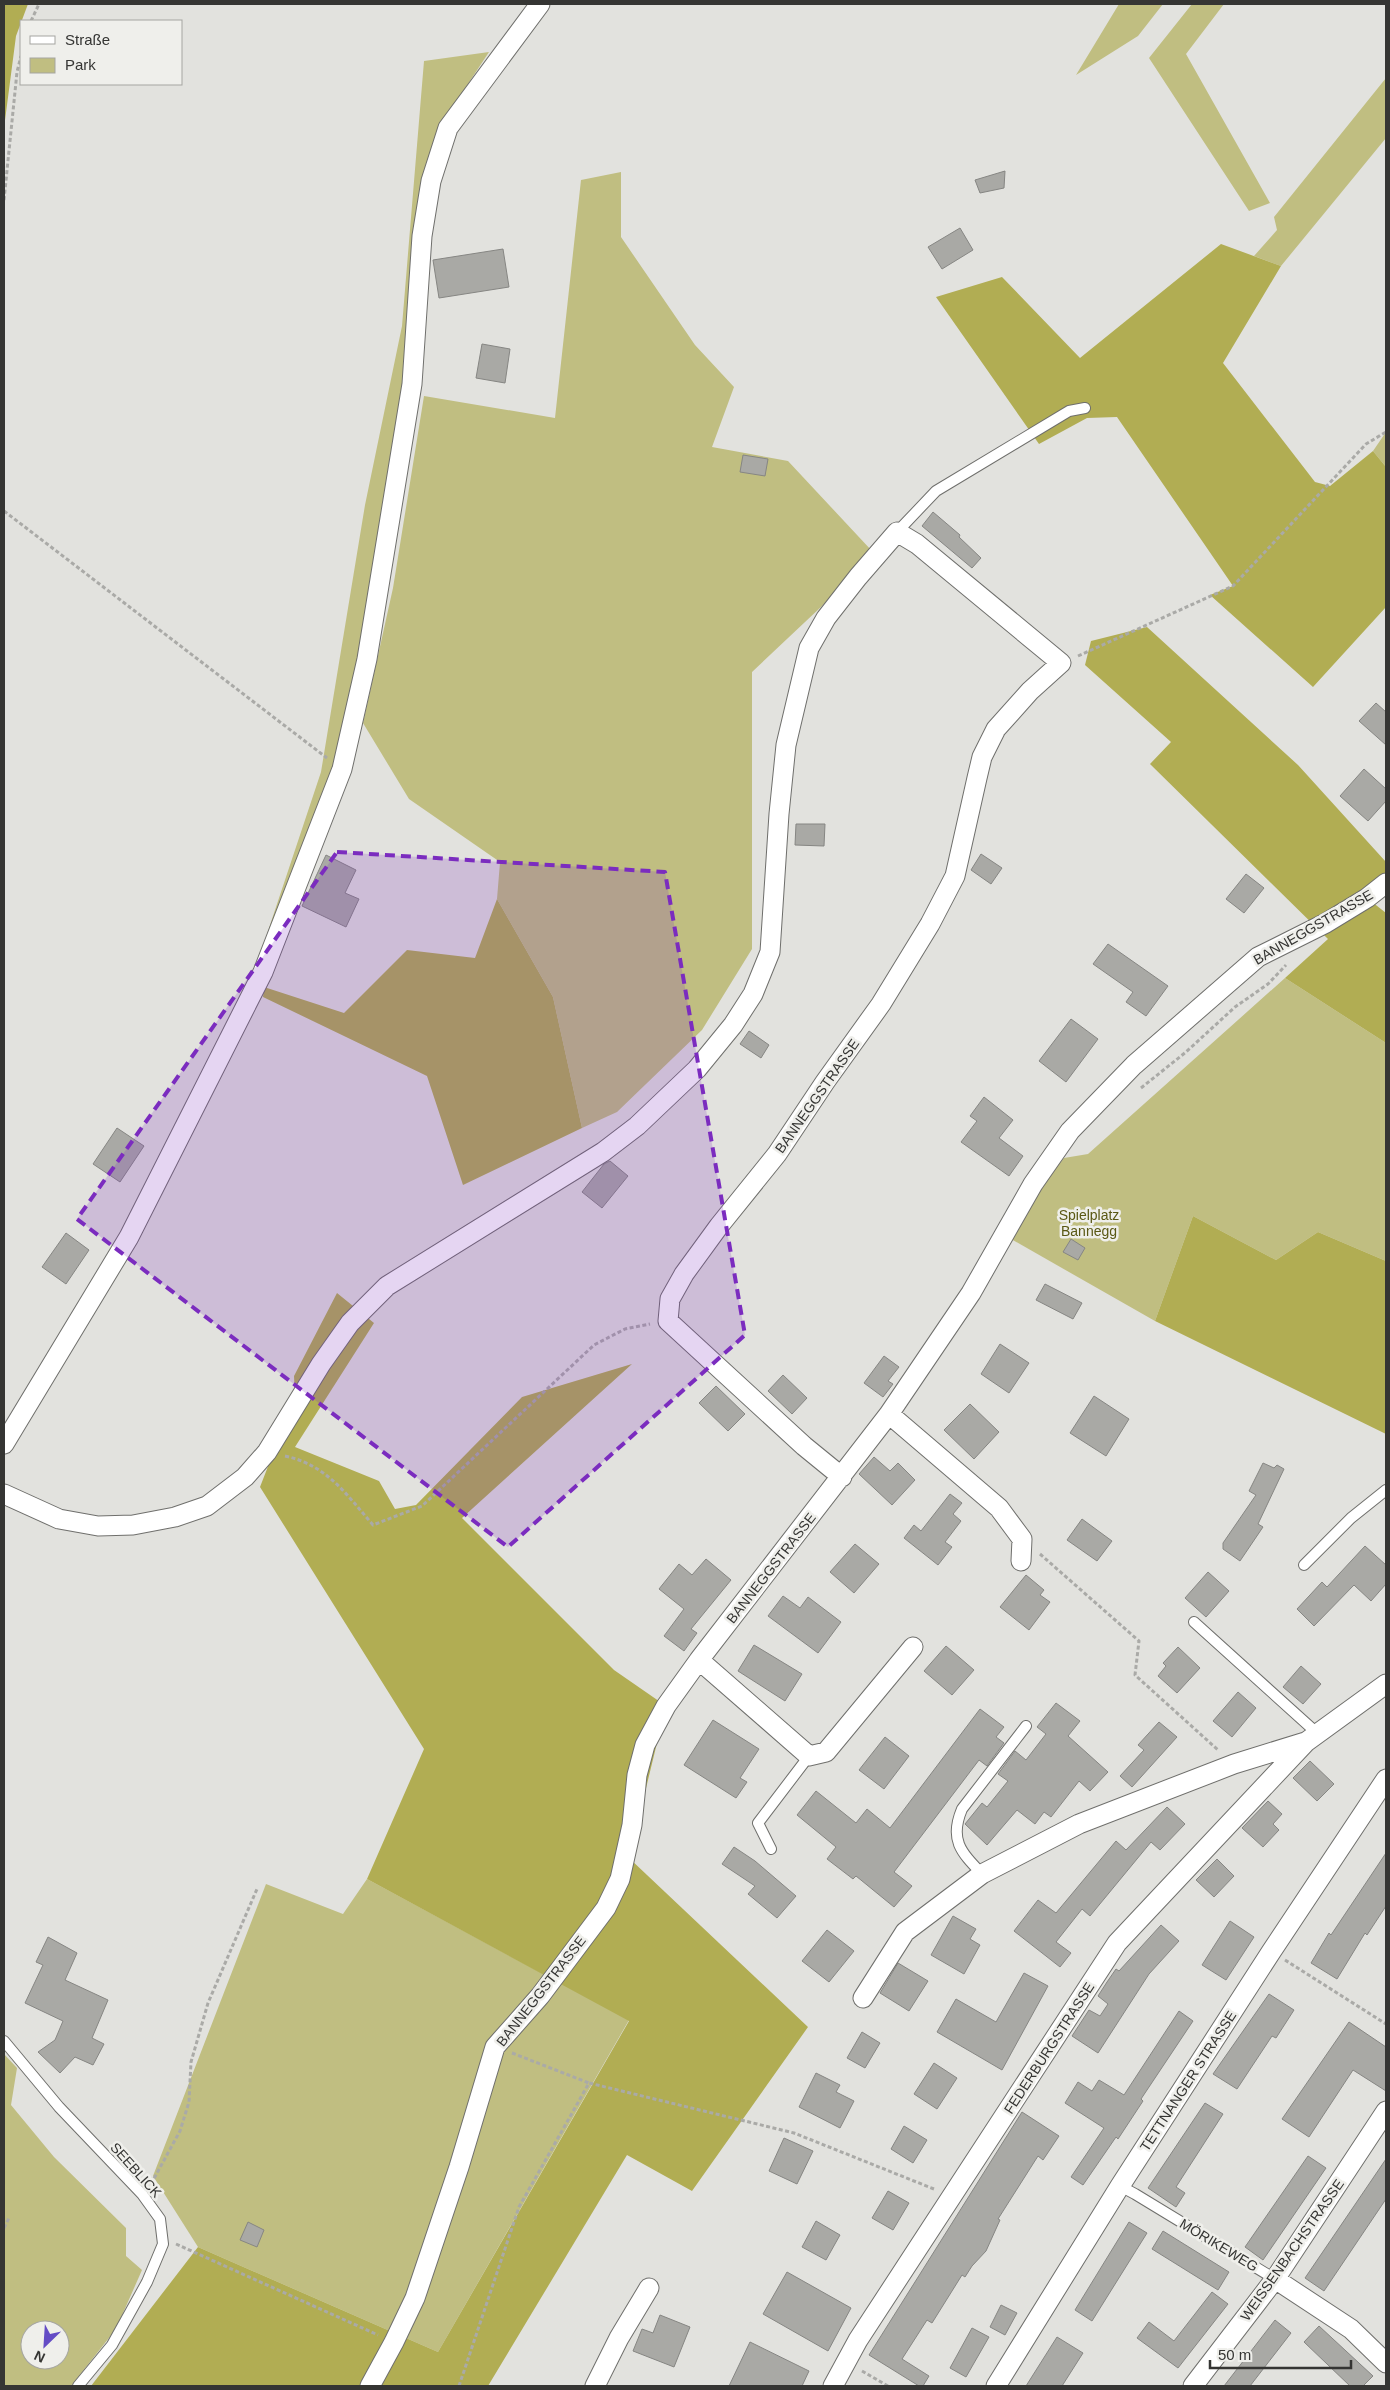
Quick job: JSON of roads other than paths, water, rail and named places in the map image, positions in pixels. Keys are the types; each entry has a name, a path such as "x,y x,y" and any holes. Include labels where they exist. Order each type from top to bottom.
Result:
{"street":[{"path":"4,1444 128,1237 263,972 342,769 367,659 412,384 422,236 431,181 448,128 540,4"},
{"path":"4,1494 59,1519 98,1526 133,1525 175,1517 207,1506 245,1477 268,1452 321,1364 350,1322 387,1286 603,1152 637,1126 697,1069 733,1025 753,994 770,952 779,814 786,745 809,648 831,611 897,532"},
{"name":"BANNEGGSTRASSE","path":"842,1477 804,1446 668,1321 670,1300 684,1274 719,1226 778,1154 825,1082 881,1004 930,924 955,876 977,778 988,742 996,729 1030,691 1061,663 925,550 897,532"},
{"name":"BANNEGGSTRASSE","path":"370,2386 394,2342 414,2298 458,2167 495,2047 540,1996 606,1908 620,1879 632,1825 637,1775 644,1745 666,1706 699,1660 889,1414 971,1294 1033,1184 1070,1131 1134,1065 1258,957 1326,923 1367,898 1386,883"},
{"path":"889,1414 999,1508 1022,1539 1021,1561"},
{"path":"699,1660 809,1756 826,1752 913,1647"},
{"name":"FEDERBURGSTRASSE","path":"833,2386 846,2362 1117,1943 1312,1738 1386,1684"},
{"name":"FEDERBURGSTRASSE","path":"863,1998 905,1932 982,1874 1079,1824 1234,1764 1312,1738"},
{"name":"TETTNANGER STRASSE","path":"996,2386 1120,2186 1271,1952 1386,1779"},
{"name":"WEISSENBACHSTRASSE","path":"1193,2386 1275,2279 1386,2111"},
{"name":"MÖRIKEWEG","path":"1275,2279 1352,2330 1386,2363"},
{"path":"595,2386 619,2338 649,2288"}],"lane":[{"path":"897,532 936,491 1069,411 1085,408"},
{"path":"1304,1565 1351,1518 1386,1490"},
{"path":"1194,1622 1312,1738"},
{"path":"982,1874 960,1851 957,1822 962,1809 1026,1726"},
{"path":"770,1850 758,1823 809,1756"},
{"name":"SEEBLICK","path":"4,2041 59,2107 142,2194 160,2219 162,2244 147,2282 112,2345 78,2386"},
{"name":"MÖRIKEWEG","path":"1120,2186 1275,2279"}],"park label":[{"name":"Spielplatz Bannegg","path":"1089,1224"}]}
